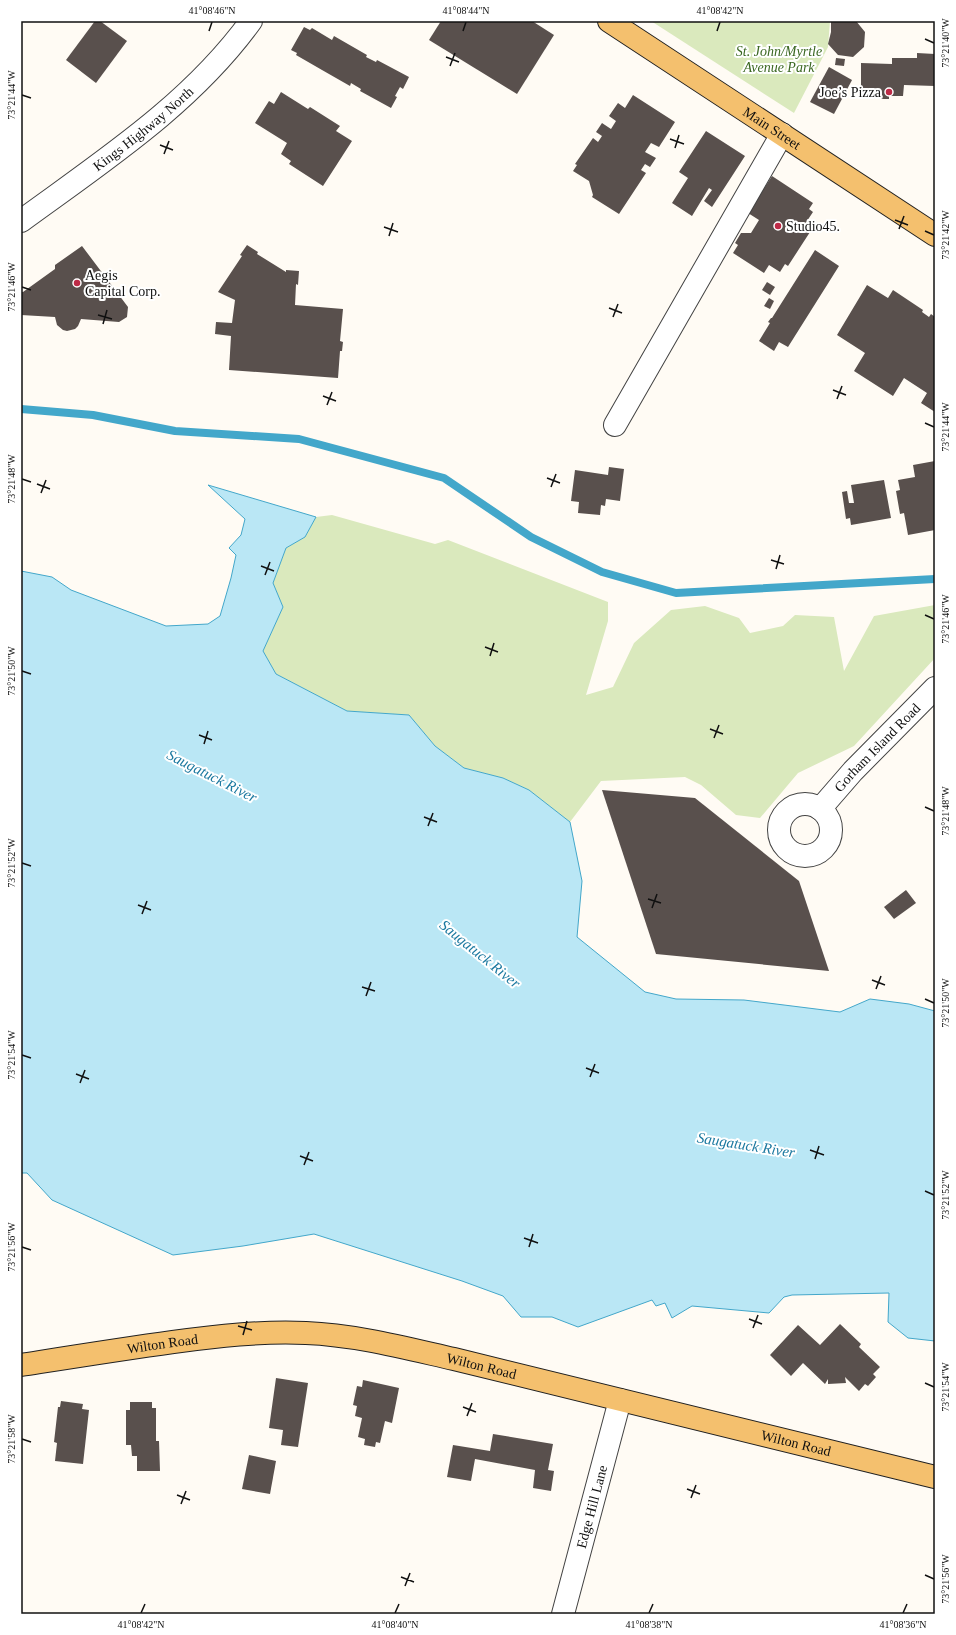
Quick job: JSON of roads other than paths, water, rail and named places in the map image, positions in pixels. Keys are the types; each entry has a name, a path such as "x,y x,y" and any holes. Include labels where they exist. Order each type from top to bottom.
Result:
{"main road":[{"name":"Main Street","path":"609,21 935,235"},
{"name":"Wilton Road","path":"21,1365 213,1336 265,1332 333,1335 454,1359 935,1477"}],"street":[{"name":"Kings Highway North","path":"21,221 148,126 186,93 219,61 251,21"},
{"path":"615,425 782,134"},
{"name":"Gorham Island Road","path":"820,809 853,771 935,688"},
{"name":"Edge Hill Lane","path":"563,1614 620,1400"}],"water":[{"name":"Saugatuck River","path":"208,485 316,517 305,537 286,548 273,583 283,607 263,651 276,674 347,711 409,715 435,746 464,768 503,778 529,790 570,822 582,881 577,937 645,992 676,999 744,1000 840,1012 870,999 909,1004 935,1011 935,1341 908,1338 888,1322 889,1293 792,1295 784,1297 769,1313 692,1306 672,1318 665,1303 656,1306 652,1300 578,1327 552,1317 521,1317 503,1296 462,1281 314,1234 243,1246 173,1255 52,1200 27,1173 21,1173 21,571 52,577 71,590 166,626 208,624 220,616 236,555 229,548 241,535 245,519"}],"waterway":[{"path":"21,409 93,415 175,431 299,439 444,478 531,537 602,572 676,593 935,579"}],"place":[{"name":"Joe’s Pizza","path":"889,92"},
{"name":"Studio45.","path":"778,226"},
{"name":"Aegis Capital Corp.","path":"77,283"}],"park label":[{"name":"St. John/Myrtle Avenue Park","path":"779,60"}]}
